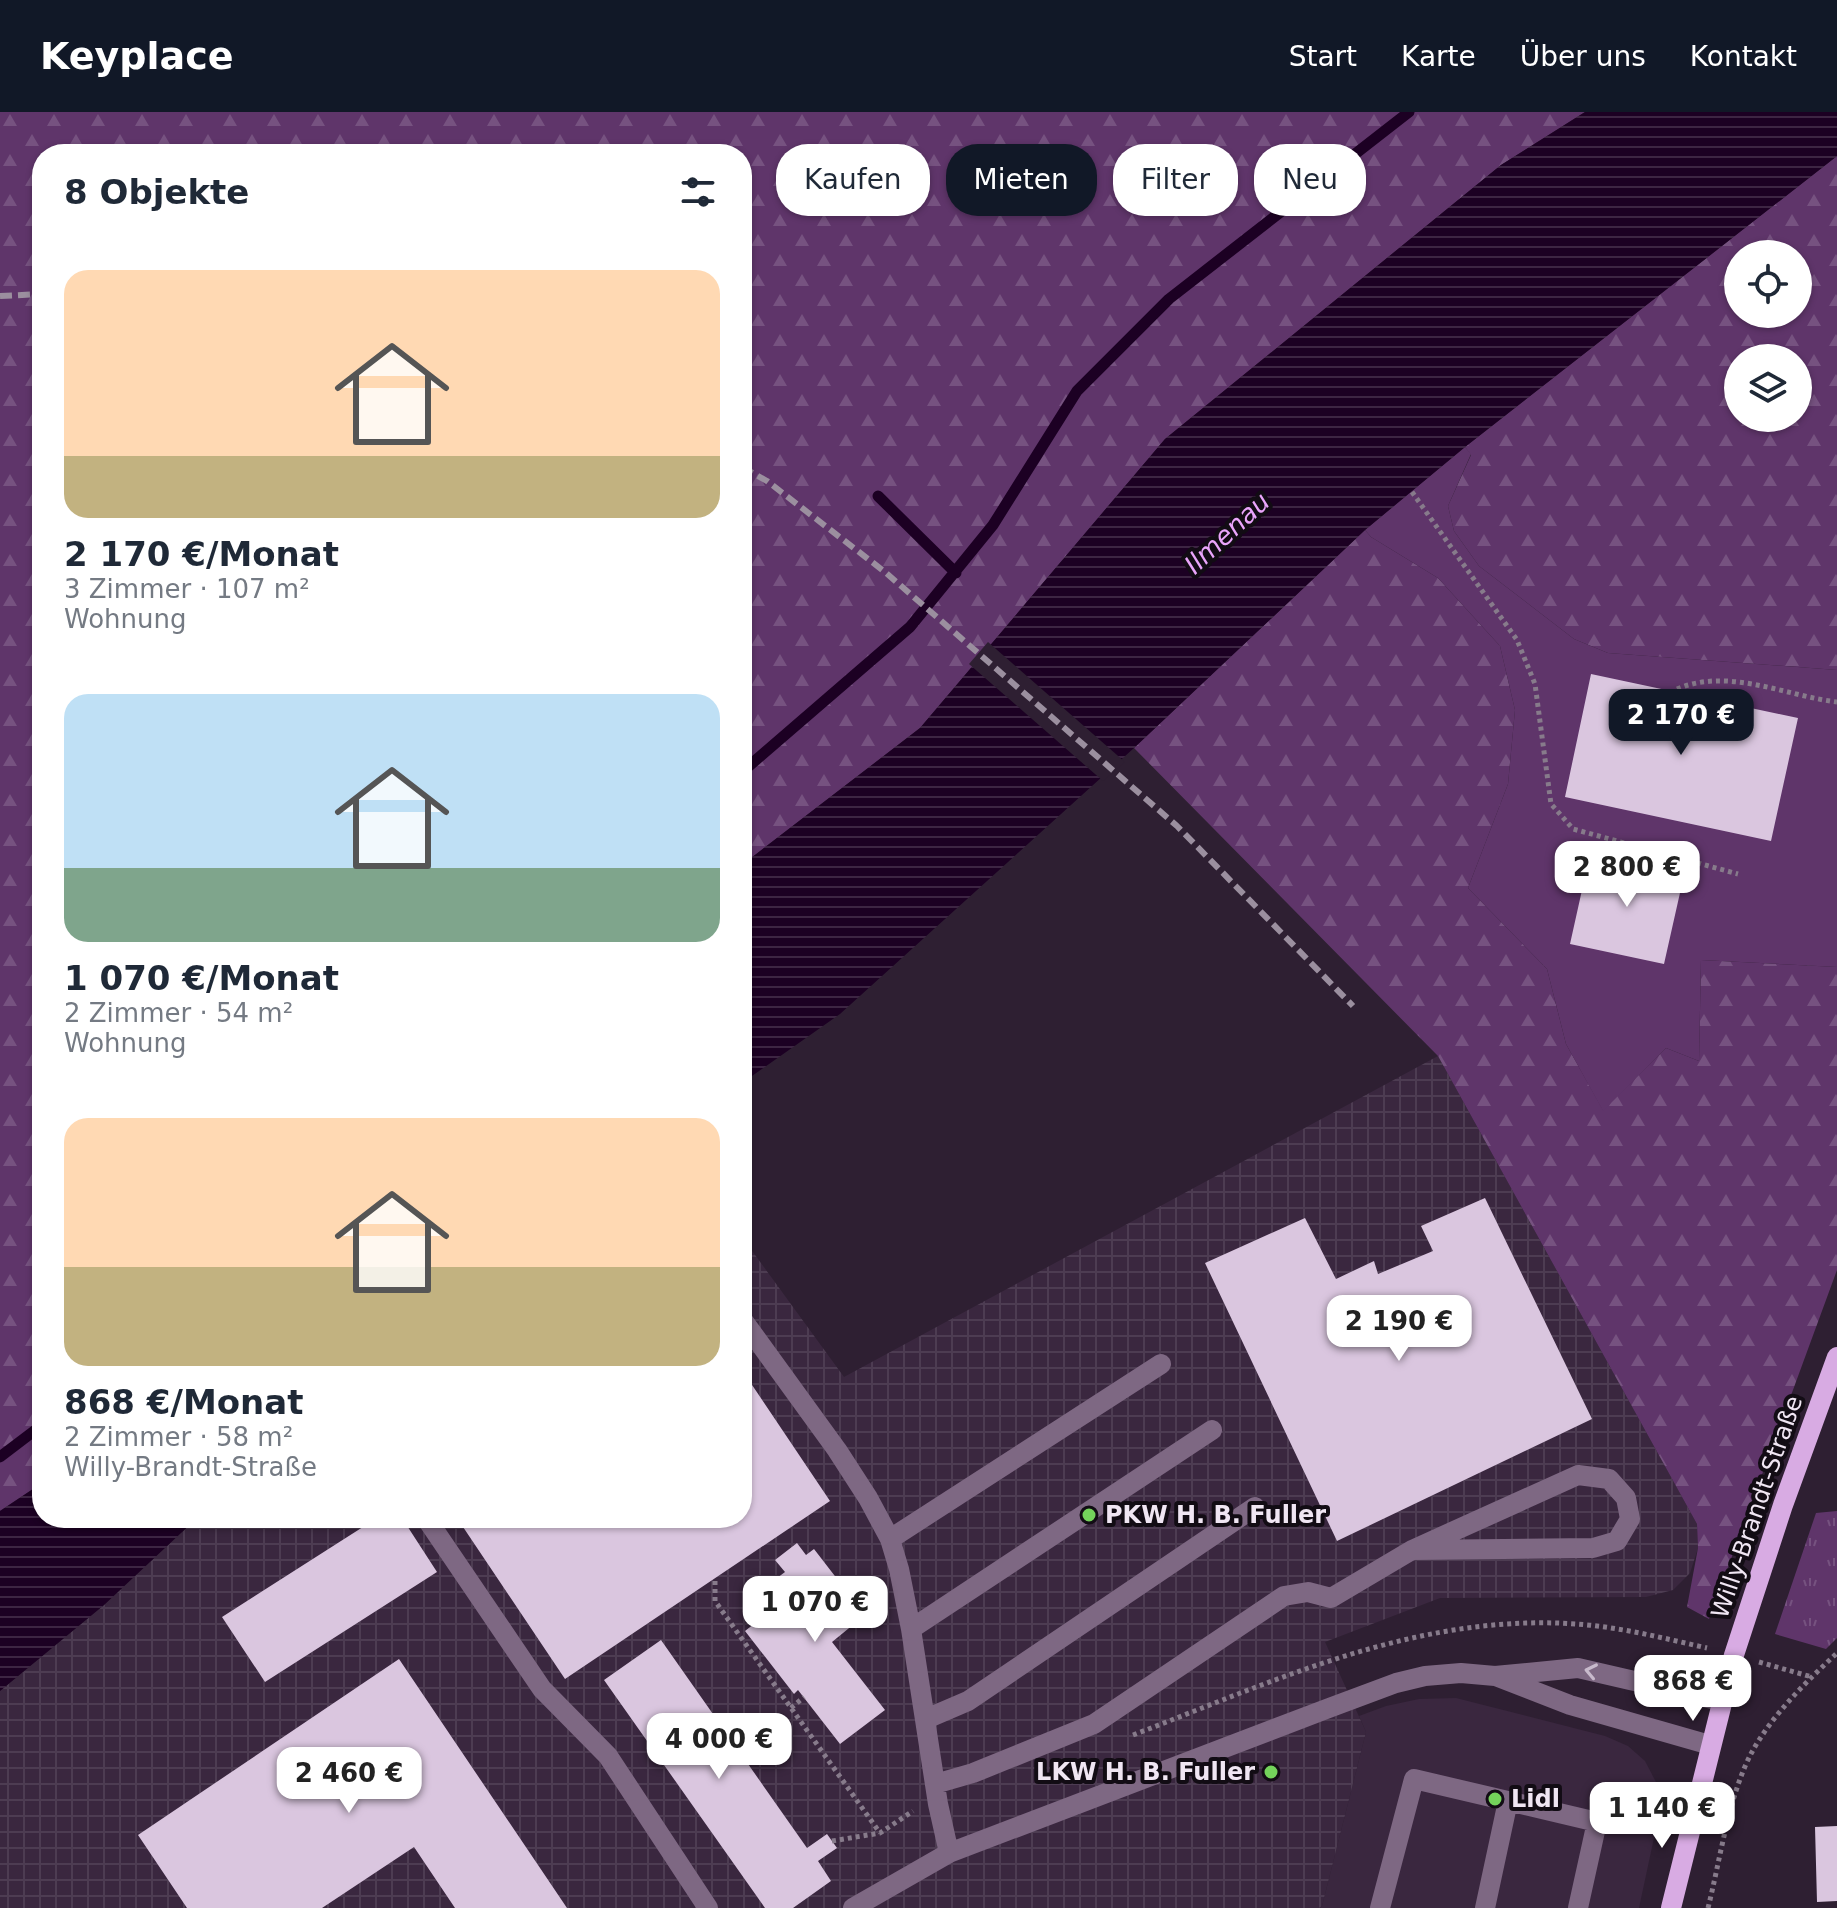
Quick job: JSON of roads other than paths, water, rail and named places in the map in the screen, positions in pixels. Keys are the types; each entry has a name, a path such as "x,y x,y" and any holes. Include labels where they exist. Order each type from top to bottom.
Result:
{"main road":[{"name":"Willy-Brandt-Straße","path":"1671,1908 1734,1655 1783,1505 1837,1357"}],"lane":[{"path":"752,1333 837,1450 890,1539 911,1629 949,1853"},
{"path":"890,1539 1161,1364"},
{"path":"911,1629 1212,1430"},
{"path":"935,1784 973,1773 1094,1724 1284,1596 1308,1592 1331,1598 1412,1550 1578,1475 1609,1479 1626,1498 1630,1519 1617,1541 1593,1548 1412,1550"},
{"path":"926,1719 968,1701 1255,1507"},
{"path":"433,1528 542,1689 608,1756 708,1908"},
{"path":"853,1908 949,1853 1396,1683 1425,1676 1461,1673 1495,1676 1578,1668 1721,1701"},
{"path":"1495,1676 1570,1705 1710,1745"},
{"path":"1380,1908 1414,1779 1597,1822 1578,1908"},
{"path":"1485,1908 1508,1801"}],"water":[{"name":"Ilmenau","path":"1585,112 1837,112 1837,156 1730,240 1724,240 1724,244 1465,447 1365,530 1134,748 840,1014 752,1076 752,857 920,728 1165,439 1501,165"},
{"path":"32,1490 32,1528 186,1528 104,1605 0,1691 0,1511"}],"waterway":[{"path":"752,763 910,627 993,525 1077,391 1169,299 1409,112"},
{"path":"878,496 956,573"},
{"path":"0,1457 32,1433"}],"railway":[{"path":"0,296 32,294"},
{"path":"752,473 885,572 1177,826 1353,1006"}],"place":[{"name":"PKW H. B. Fuller","path":"1089,1515"},
{"name":"LKW H. B. Fuller","path":"1271,1772"},
{"name":"Lidl","path":"1495,1799"}]}
